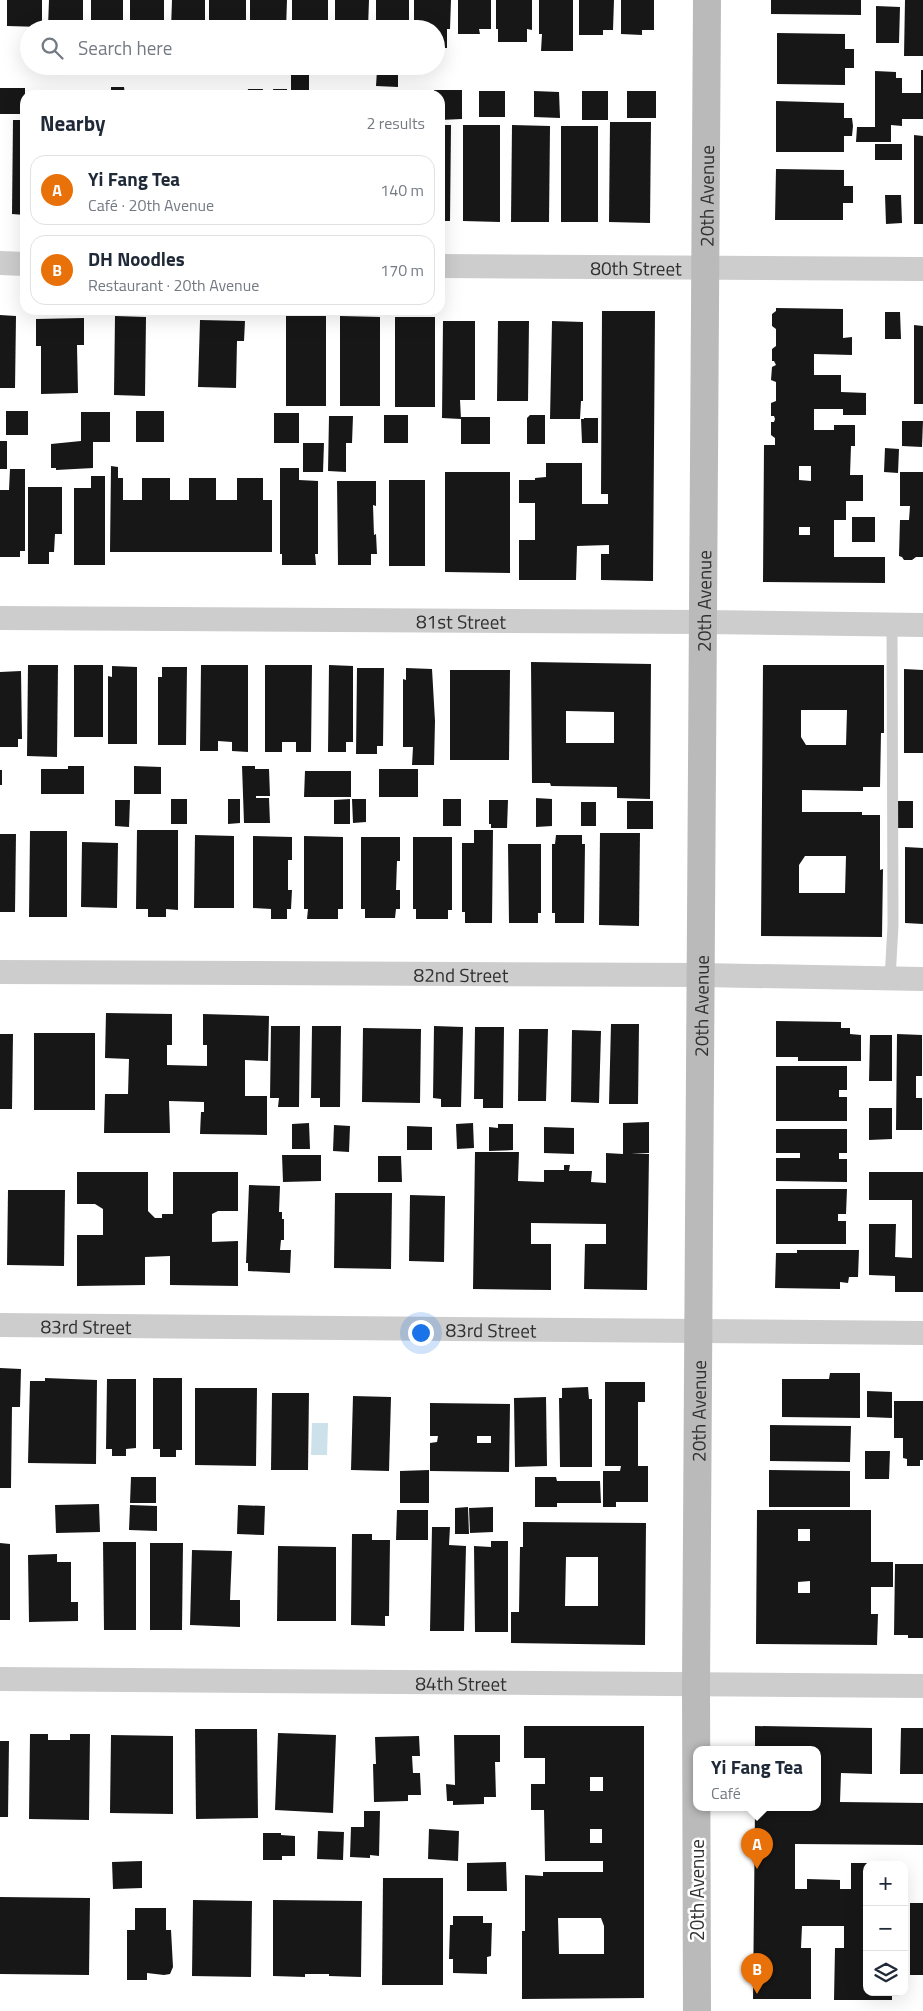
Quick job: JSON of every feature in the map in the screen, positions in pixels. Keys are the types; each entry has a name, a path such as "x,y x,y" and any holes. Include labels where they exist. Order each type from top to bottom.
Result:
{"street":[{"name":"20th Avenue","path":"696,1746 707,0"},
{"path":"0,263 20,264"},
{"name":"80th Street","path":"445,266 923,268"},
{"name":"81st Street","path":"0,618 703,622 923,626"},
{"name":"82nd Street","path":"0,972 702,975 923,979"},
{"name":"83rd Street","path":"0,1325 923,1333"},
{"name":"84th Street","path":"0,1679 923,1686"},
{"name":"20th Avenue","path":"696,1811 697,2011"}],"lane":[{"path":"890,979 893,925 892,625"}],"water":[{"path":"312,1423 328,1423 327,1455 311,1455"}],"building":[{"path":"7,0 42,0 42,20 20,20 20,26 7,26"},
{"path":"49,0 83,0 83,20 48,20"},
{"path":"91,0 123,0 123,20 91,20"},
{"path":"130,0 164,0 164,20 130,20"},
{"path":"172,0 205,0 205,20 171,20"},
{"path":"209,0 246,0 246,20 209,20"},
{"path":"250,0 287,0 286,20 250,20"},
{"path":"292,0 328,0 328,20 292,20"},
{"path":"335,0 369,0 368,20 335,20"},
{"path":"376,0 409,0 409,20 376,20"},
{"path":"414,0 451,0 450,29 447,29 447,48 445,48 445,20 414,20"},
{"path":"458,0 491,0 491,29 479,29 480,34 458,34"},
{"path":"496,0 532,0 532,30 527,29 527,42 498,42"},
{"path":"539,0 573,0 573,51 541,51 542,34 539,34"},
{"path":"579,0 614,0 613,30 603,30 603,35 579,35"},
{"path":"621,0 654,0 654,30 642,30 642,35 621,34"},
{"path":"771,0 861,0 861,15 771,14"},
{"path":"905,0 923,0 923,56 904,56"},
{"path":"876,6 900,7 899,43 876,43"},
{"path":"777,33 845,34 845,49 854,49 854,68 845,68 845,85 777,84"},
{"path":"921,70 923,70 923,119 902,119 902,126 891,125 891,142 856,142 857,127 875,127 875,71 896,72 896,78 902,78 902,93 921,93"},
{"path":"291,75 309,75 309,90 291,90"},
{"path":"377,75 398,75 398,87 376,86"},
{"path":"111,87 124,87 124,90 111,90"},
{"path":"0,88 25,88 25,90 20,90 20,114 0,114"},
{"path":"445,90 462,90 462,119 445,120"},
{"path":"479,91 505,91 505,117 479,117"},
{"path":"534,91 559,92 560,118 534,117"},
{"path":"582,91 608,91 608,120 582,120"},
{"path":"627,91 656,91 656,118 627,118"},
{"path":"776,101 844,103 844,118 852,118 853,126 852,136 844,136 844,152 776,152"},
{"path":"13,120 20,120 20,215 12,214"},
{"path":"610,122 651,122 650,223 609,222"},
{"path":"445,125 451,125 450,221 445,221"},
{"path":"463,125 500,125 500,222 463,221"},
{"path":"512,125 550,126 549,222 511,222"},
{"path":"561,126 598,126 598,222 561,222"},
{"path":"914,135 923,136 923,224 914,224"},
{"path":"875,144 902,144 902,160 875,160"},
{"path":"776,169 844,170 844,186 853,186 853,203 843,203 843,220 775,220"},
{"path":"885,195 901,195 902,223 886,224"},
{"path":"776,308 843,309 843,338 852,337 852,355 814,354 814,375 841,375 841,392 866,393 866,415 843,415 843,409 814,409 814,430 834,430 834,425 855,425 855,446 851,446 850,475 863,475 863,501 846,501 846,520 834,520 834,557 885,557 885,583 763,582 764,445 775,445 775,438 771,435 771,422 774,422 775,419 774,416 771,416 771,403 776,401 776,382 771,380 772,367 776,365 772,361 772,349 776,346 776,329 772,326 772,314 776,311","holes":["799,466 811,466 811,481 799,480","799,527 810,527 810,535 799,535"]},
{"path":"602,311 655,311 653,581 601,580 601,554 609,554 609,545 577,546 576,580 519,580 519,540 535,540 535,503 519,503 519,480 535,480 535,478 546,477 546,463 582,463 582,504 608,504 608,494 601,494"},
{"path":"885,312 900,312 901,339 885,339"},
{"path":"0,315 16,316 15,388 0,388"},
{"path":"115,316 146,317 145,396 114,395"},
{"path":"286,316 326,316 326,406 286,406"},
{"path":"340,316 380,317 380,406 340,406"},
{"path":"395,317 435,317 435,407 395,407"},
{"path":"84,318 84,345 77,345 78,393 41,394 41,346 36,346 36,319"},
{"path":"200,320 245,321 244,341 237,341 236,388 198,387"},
{"path":"443,321 475,321 475,400 460,400 461,419 442,418"},
{"path":"498,321 529,321 528,401 497,401"},
{"path":"552,321 583,322 583,401 581,401 580,419 550,419"},
{"path":"914,325 923,326 923,404 914,404"},
{"path":"6,411 28,411 28,435 6,435"},
{"path":"136,411 164,411 164,442 136,442"},
{"path":"81,412 110,412 110,442 93,442 93,468 56,470 56,468 51,468 51,444 81,441"},
{"path":"274,413 299,413 299,443 274,443"},
{"path":"384,415 408,415 408,443 384,443"},
{"path":"530,415 545,415 545,444 527,444 527,418"},
{"path":"329,416 353,416 352,443 346,443 346,472 328,471"},
{"path":"461,417 490,417 490,444 461,444"},
{"path":"598,418 598,443 582,443 581,419"},
{"path":"902,421 923,421 922,447 902,446"},
{"path":"0,441 7,441 7,469 0,469"},
{"path":"303,443 324,443 323,472 303,472"},
{"path":"885,448 899,449 898,473 884,472"},
{"path":"111,466 118,467 118,478 123,478 123,500 142,500 142,478 170,478 170,500 189,500 189,478 216,478 216,500 237,500 237,478 263,478 263,500 272,500 272,552 110,552"},
{"path":"280,468 299,468 299,480 318,481 318,554 315,554 316,565 282,565 282,554 280,554"},
{"path":"10,469 25,469 25,551 20,551 20,557 0,557 0,490 9,490"},
{"path":"445,472 510,472 510,573 445,572"},
{"path":"900,472 923,472 923,557 916,557 912,560 904,560 899,556 900,520 909,520 910,506 900,506"},
{"path":"91,476 105,476 105,565 74,565 74,488 91,488"},
{"path":"389,480 425,480 425,566 389,566"},
{"path":"337,481 376,481 376,506 373,505 377,554 371,554 371,565 338,565"},
{"path":"28,487 62,487 62,534 55,534 54,552 49,552 49,564 28,564"},
{"path":"852,517 875,517 875,542 852,542"},
{"path":"531,662 651,664 650,799 617,798 617,787 551,786 550,783 532,783","holes":["566,711 614,712 614,743 566,743"]},
{"path":"28,665 58,665 57,757 27,756"},
{"path":"74,665 103,665 103,737 74,737"},
{"path":"201,665 248,665 248,752 232,751 232,742 218,741 218,751 200,751"},
{"path":"265,665 312,665 311,752 296,752 296,742 282,742 282,752 265,752"},
{"path":"329,665 353,666 353,742 346,742 346,752 328,752"},
{"path":"763,665 884,665 884,733 881,733 880,787 863,787 863,791 802,790 802,812 862,812 862,815 880,815 880,870 883,869 882,937 761,936","holes":["801,710 847,710 846,745 806,745 801,737","805,856 846,856 845,893 799,893 799,865"]},
{"path":"112,666 137,667 137,744 108,744 108,676 112,677"},
{"path":"162,667 187,667 186,745 158,745 158,677 162,677"},
{"path":"357,668 384,668 383,746 377,746 377,754 356,754"},
{"path":"406,668 432,669 435,721 434,765 412,765 413,747 403,747 403,679 406,680"},
{"path":"904,669 923,670 923,753 904,753"},
{"path":"450,670 510,670 509,760 450,760"},
{"path":"21,671 22,739 18,739 18,747 0,747 0,672"},
{"path":"68,766 84,766 84,794 41,794 41,769 68,769"},
{"path":"134,766 161,767 161,794 134,794"},
{"path":"242,766 255,766 255,769 269,769 270,796 256,796 256,798 269,798 270,823 244,823"},
{"path":"379,769 418,769 418,797 379,797"},
{"path":"0,770 2,770 2,785 0,785"},
{"path":"305,771 351,771 351,797 304,797"},
{"path":"536,798 552,799 552,826 536,827"},
{"path":"171,799 187,799 187,824 171,824"},
{"path":"228,799 240,799 240,823 228,824"},
{"path":"350,799 350,824 334,824 334,800"},
{"path":"352,799 366,799 366,822 353,823"},
{"path":"443,799 461,799 461,826 443,826"},
{"path":"115,800 130,800 129,827 115,826"},
{"path":"489,800 508,800 507,828 491,828 491,824 489,824"},
{"path":"627,801 653,801 653,829 627,829"},
{"path":"898,801 913,801 913,828 898,828"},
{"path":"581,802 596,802 596,826 581,826"},
{"path":"137,830 178,830 178,910 166,909 166,917 148,917 148,909 136,909"},
{"path":"474,830 493,830 492,923 465,923 465,912 462,912 462,843 474,843"},
{"path":"30,831 67,831 67,917 29,917"},
{"path":"600,833 640,833 639,926 599,925"},
{"path":"0,834 16,834 15,912 0,912"},
{"path":"195,835 234,836 234,908 194,908"},
{"path":"556,835 582,835 582,844 585,844 584,923 555,923 555,913 552,913 552,844 555,844"},
{"path":"253,836 292,837 292,860 288,860 288,890 292,890 291,909 287,909 287,919 271,919 271,909 253,908"},
{"path":"304,836 343,837 343,909 338,909 338,919 307,919 308,909 304,909"},
{"path":"361,837 400,837 400,861 397,861 396,890 400,890 400,909 396,909 395,918 365,918 365,909 361,909"},
{"path":"413,837 452,837 452,910 448,910 448,919 416,919 416,909 413,909"},
{"path":"82,842 118,843 117,908 81,907"},
{"path":"508,844 541,844 541,913 538,913 538,923 509,923"},
{"path":"905,847 923,848 923,924 905,923"},
{"path":"106,1013 172,1014 172,1045 167,1045 167,1065 207,1066 207,1045 203,1045 203,1014 269,1016 268,1061 245,1060 245,1096 267,1096 267,1135 200,1134 201,1112 204,1112 204,1102 169,1101 170,1133 104,1133 105,1094 128,1094 129,1059 105,1058"},
{"path":"776,1021 841,1022 841,1028 850,1028 850,1034 861,1035 861,1061 798,1061 798,1057 776,1057"},
{"path":"611,1024 639,1024 638,1104 609,1104"},
{"path":"271,1026 300,1026 299,1107 278,1107 279,1098 270,1098"},
{"path":"312,1026 341,1026 340,1107 320,1107 320,1098 311,1098"},
{"path":"434,1026 463,1027 461,1107 441,1107 441,1099 433,1098"},
{"path":"475,1027 504,1027 503,1108 483,1108 483,1099 474,1099"},
{"path":"363,1028 421,1029 420,1103 362,1102"},
{"path":"519,1029 548,1029 546,1101 518,1101"},
{"path":"572,1030 601,1031 599,1103 571,1102"},
{"path":"34,1033 95,1033 95,1110 34,1110"},
{"path":"0,1034 13,1034 12,1109 0,1109"},
{"path":"897,1034 922,1035 922,1076 916,1076 916,1098 922,1098 922,1130 896,1130"},
{"path":"870,1035 892,1035 892,1081 869,1081"},
{"path":"776,1066 847,1066 847,1090 839,1090 839,1097 847,1097 847,1121 776,1121"},
{"path":"869,1108 892,1108 892,1139 869,1140"},
{"path":"649,1122 649,1153 631,1154 649,1154 647,1290 584,1289 585,1244 606,1244 606,1224 531,1223 531,1244 551,1244 551,1290 473,1289 475,1152 519,1152 518,1181 544,1182 544,1170 564,1170 564,1165 570,1165 569,1171 592,1171 591,1182 606,1183 606,1153 623,1154 623,1123"},
{"path":"309,1123 310,1149 292,1149 292,1124"},
{"path":"473,1123 474,1148 457,1149 456,1124"},
{"path":"498,1124 513,1124 513,1150 489,1151 489,1127 498,1128"},
{"path":"334,1125 350,1126 349,1152 333,1151"},
{"path":"407,1126 432,1127 432,1150 407,1150"},
{"path":"544,1127 574,1128 574,1154 544,1153"},
{"path":"776,1129 847,1129 847,1153 839,1153 839,1159 847,1159 847,1182 776,1181 776,1158 800,1158 800,1153 776,1153"},
{"path":"282,1155 321,1155 321,1181 283,1182"},
{"path":"378,1156 401,1156 402,1182 378,1182"},
{"path":"77,1172 148,1172 148,1211 155,1218 162,1218 162,1214 173,1214 173,1172 238,1172 238,1211 218,1211 212,1214 212,1242 238,1241 238,1286 170,1285 170,1256 145,1257 145,1285 77,1286 77,1235 103,1235 103,1209 95,1204 77,1204"},
{"path":"869,1172 923,1172 923,1292 895,1292 895,1276 869,1275 869,1224 896,1224 895,1257 912,1258 912,1200 869,1200"},
{"path":"249,1185 280,1186 279,1212 282,1212 282,1219 284,1219 284,1240 281,1240 280,1250 291,1250 290,1273 248,1271 248,1263 246,1263"},
{"path":"776,1189 847,1189 846,1214 838,1214 838,1221 846,1221 846,1244 776,1244"},
{"path":"8,1190 65,1190 64,1266 7,1265"},
{"path":"335,1193 392,1193 391,1269 334,1268"},
{"path":"410,1195 445,1196 444,1262 409,1261"},
{"path":"797,1250 859,1250 858,1277 849,1277 848,1283 840,1282 840,1289 775,1288 776,1253 797,1253"},
{"path":"0,1368 21,1369 20,1407 12,1407 11,1488 0,1488"},
{"path":"830,1373 860,1373 860,1418 782,1417 782,1379 829,1379"},
{"path":"45,1378 97,1380 96,1464 28,1463 30,1381 45,1381"},
{"path":"153,1378 182,1378 182,1450 176,1450 176,1457 160,1457 160,1449 153,1449"},
{"path":"107,1379 136,1379 136,1448 126,1449 126,1456 112,1456 112,1449 106,1449"},
{"path":"605,1382 645,1382 645,1402 638,1402 638,1466 648,1466 648,1502 616,1502 616,1507 603,1507 603,1471 620,1471 621,1466 605,1466"},
{"path":"588,1387 589,1399 592,1399 592,1467 560,1467 559,1398 562,1398 562,1388"},
{"path":"195,1388 257,1388 256,1466 195,1465"},
{"path":"867,1391 892,1392 892,1418 867,1417"},
{"path":"272,1393 309,1393 308,1470 271,1470"},
{"path":"353,1396 391,1397 389,1471 351,1470"},
{"path":"546,1397 547,1466 515,1467 514,1398"},
{"path":"894,1401 923,1401 923,1460 920,1460 920,1466 907,1466 907,1459 903,1458 903,1438 894,1438"},
{"path":"430,1403 510,1404 509,1472 430,1471 430,1443 437,1442 438,1436 430,1436","holes":["477,1436 491,1436 491,1443 477,1443"]},
{"path":"770,1425 851,1426 850,1462 770,1461"},
{"path":"865,1451 890,1451 889,1479 865,1479"},
{"path":"429,1470 429,1503 400,1503 400,1471"},
{"path":"769,1470 850,1471 850,1507 769,1507"},
{"path":"131,1477 156,1477 156,1503 130,1503"},
{"path":"535,1477 556,1477 557,1481 600,1481 601,1503 557,1503 557,1507 535,1507"},
{"path":"99,1504 100,1532 56,1533 55,1505"},
{"path":"130,1505 157,1506 157,1531 129,1530"},
{"path":"238,1505 265,1506 264,1535 237,1534"},
{"path":"468,1507 469,1534 455,1534 455,1508"},
{"path":"493,1507 493,1532 470,1533 469,1508"},
{"path":"397,1510 428,1510 428,1540 396,1540"},
{"path":"757,1510 871,1510 871,1562 893,1562 893,1587 871,1587 871,1614 878,1614 877,1645 756,1644","holes":["798,1529 810,1529 810,1541 798,1541","810,1581 810,1593 798,1593 798,1582"]},
{"path":"523,1522 646,1523 645,1645 511,1643 511,1612 519,1612 520,1547 523,1547","holes":["566,1557 598,1557 598,1606 565,1606"]},
{"path":"432,1527 450,1527 449,1545 466,1546 464,1631 430,1631"},
{"path":"352,1534 372,1534 372,1540 390,1540 389,1616 385,1616 385,1626 351,1625"},
{"path":"491,1541 508,1541 508,1632 475,1632 474,1546 491,1547"},
{"path":"103,1542 136,1542 136,1630 104,1630"},
{"path":"0,1543 10,1544 10,1620 0,1620"},
{"path":"150,1543 183,1543 182,1630 150,1630"},
{"path":"278,1546 336,1547 336,1621 277,1621"},
{"path":"192,1550 232,1551 230,1600 240,1600 240,1627 190,1625"},
{"path":"57,1554 57,1562 71,1562 71,1602 78,1602 78,1621 29,1622 28,1555"},
{"path":"895,1564 923,1564 923,1638 908,1638 908,1635 894,1635"},
{"path":"524,1726 644,1726 644,1998 522,1999 522,1931 525,1931 525,1875 543,1876 543,1872 603,1872 603,1861 545,1861 544,1810 531,1810 531,1784 545,1784 545,1758 524,1758","holes":["590,1777 603,1777 603,1791 590,1791","590,1829 602,1829 602,1843 590,1843","558,1918 601,1918 604,1926 604,1954 559,1954"]},
{"path":"755,1726 872,1728 872,1774 841,1773 840,1802 923,1803 923,1845 795,1844 795,1889 807,1889 807,1879 840,1880 840,1889 851,1889 851,1863 863,1863 863,1996 892,1996 892,2000 834,2000 835,1948 844,1948 844,1926 802,1926 801,1948 811,1948 811,1999 753,1999 755,1811 821,1811 821,1746 755,1746"},
{"path":"901,1728 923,1728 923,1774 900,1774"},
{"path":"195,1729 257,1729 258,1818 196,1819"},
{"path":"278,1733 336,1735 333,1813 275,1810"},
{"path":"30,1734 48,1734 48,1740 70,1740 70,1734 90,1734 89,1820 29,1819"},
{"path":"111,1735 173,1736 173,1814 110,1813"},
{"path":"454,1735 500,1735 500,1762 495,1762 496,1797 484,1797 484,1804 453,1805 453,1801 447,1801 446,1784 455,1785"},
{"path":"419,1736 420,1756 412,1756 413,1773 420,1773 421,1795 408,1795 408,1801 374,1802 373,1764 376,1764 375,1737"},
{"path":"0,1741 9,1741 8,1817 0,1817"},
{"path":"364,1811 380,1811 379,1856 370,1855 370,1858 350,1857 351,1827 364,1827"},
{"path":"429,1829 459,1831 458,1861 428,1859"},
{"path":"318,1831 344,1832 343,1860 317,1859"},
{"path":"263,1833 281,1833 281,1835 295,1836 295,1856 282,1856 282,1860 263,1860"},
{"path":"142,1861 142,1888 113,1889 112,1862"},
{"path":"506,1862 507,1891 467,1891 467,1863"},
{"path":"383,1878 443,1878 443,1985 382,1985"},
{"path":"0,1897 90,1898 89,1975 0,1974"},
{"path":"193,1900 252,1901 251,1977 192,1976"},
{"path":"273,1900 362,1901 361,1977 329,1976 329,1974 305,1974 305,1977 273,1976"},
{"path":"910,1903 923,1903 923,1975 910,1975"},
{"path":"135,1908 166,1908 166,1930 171,1930 173,1967 170,1974 147,1973 147,1980 127,1980 127,1930 135,1930"},
{"path":"453,1916 483,1916 483,1923 492,1923 491,1956 487,1957 487,1974 453,1973 453,1959 449,1959 450,1925 453,1925"}],"place":[{"name":"Yi Fang Tea","path":"757,1869"},
{"name":"DH Noodles","path":"757,1994"}]}
